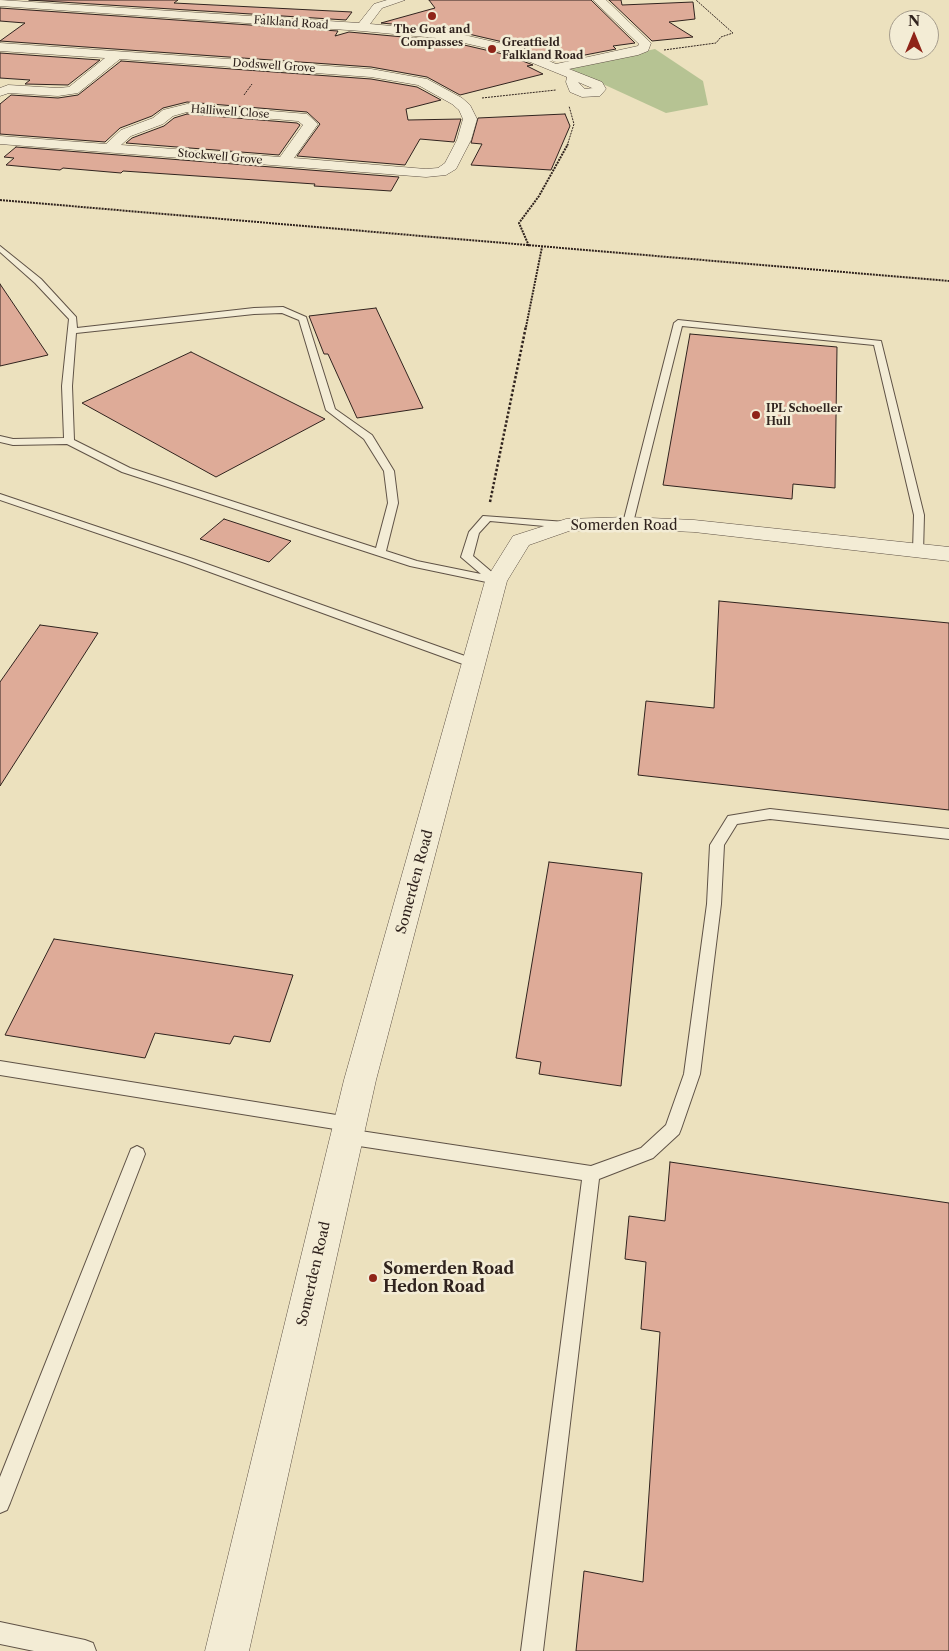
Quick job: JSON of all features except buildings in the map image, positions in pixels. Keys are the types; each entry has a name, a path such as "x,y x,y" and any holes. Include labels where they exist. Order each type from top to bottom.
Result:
{"street":[{"path":"137,12 151,0"},
{"path":"362,27 378,6 399,0"},
{"path":"554,68 640,49 645,43 599,0"},
{"name":"Falkland Road","path":"0,3 362,27 447,35 512,50 572,76"},
{"path":"251,35 264,22"},
{"name":"Dodswell Grove","path":"0,47 371,73 422,82 457,101"},
{"path":"224,63 237,49"},
{"path":"0,92 8,89 58,92 73,90 117,55"},
{"name":"Stockwell Grove","path":"0,140 426,173 441,172 451,166 464,140 470,119 465,108 457,101"},
{"name":"Halliwell Close","path":"110,148 126,133 158,121 168,112 187,108 302,117 311,124 284,162"},
{"name":"Somerden Road","path":"227,1651 348,1130 496,581 520,541 566,525 628,523 694,526 949,554"}],"lane":[{"path":"0,248 38,281 73,319 67,386 69,440"},
{"path":"72,331 254,311 283,310 303,319 331,410 368,437 389,471 393,503 380,552"},
{"path":"628,523 678,323 878,343 919,515 919,551"},
{"path":"0,440 13,442 69,440 126,470 414,564 496,581"},
{"path":"0,497 189,561 475,664"},
{"path":"496,581 467,557 474,532 487,518 566,525"},
{"path":"0,1068 591,1174 647,1153 673,1129 692,1074 714,904 717,845 733,820 770,814 949,834"},
{"path":"0,1502 137,1154"},
{"path":"532,1651 591,1174"},
{"path":"0,1633 85,1651"}],"path":[{"path":"640,49 659,50 708,46 732,33 696,0"},
{"path":"457,101 556,90 550,81 572,76"},
{"path":"230,111 257,79"},
{"path":"528,246 519,223 539,196 570,141 574,124 569,106"},
{"path":"0,200 949,281"},
{"path":"487,518 542,247"}],"green space":[{"path":"655,49 703,81 708,105 666,113 568,68"}],"place":[{"name":"The Goat and Compasses","path":"432,16"},
{"name":"Greatfield Falkland Road","path":"492,49"},
{"name":"IPL Schoeller Hull","path":"756,415"},
{"name":"Somerden Road Hedon Road","path":"373,1278"}]}
